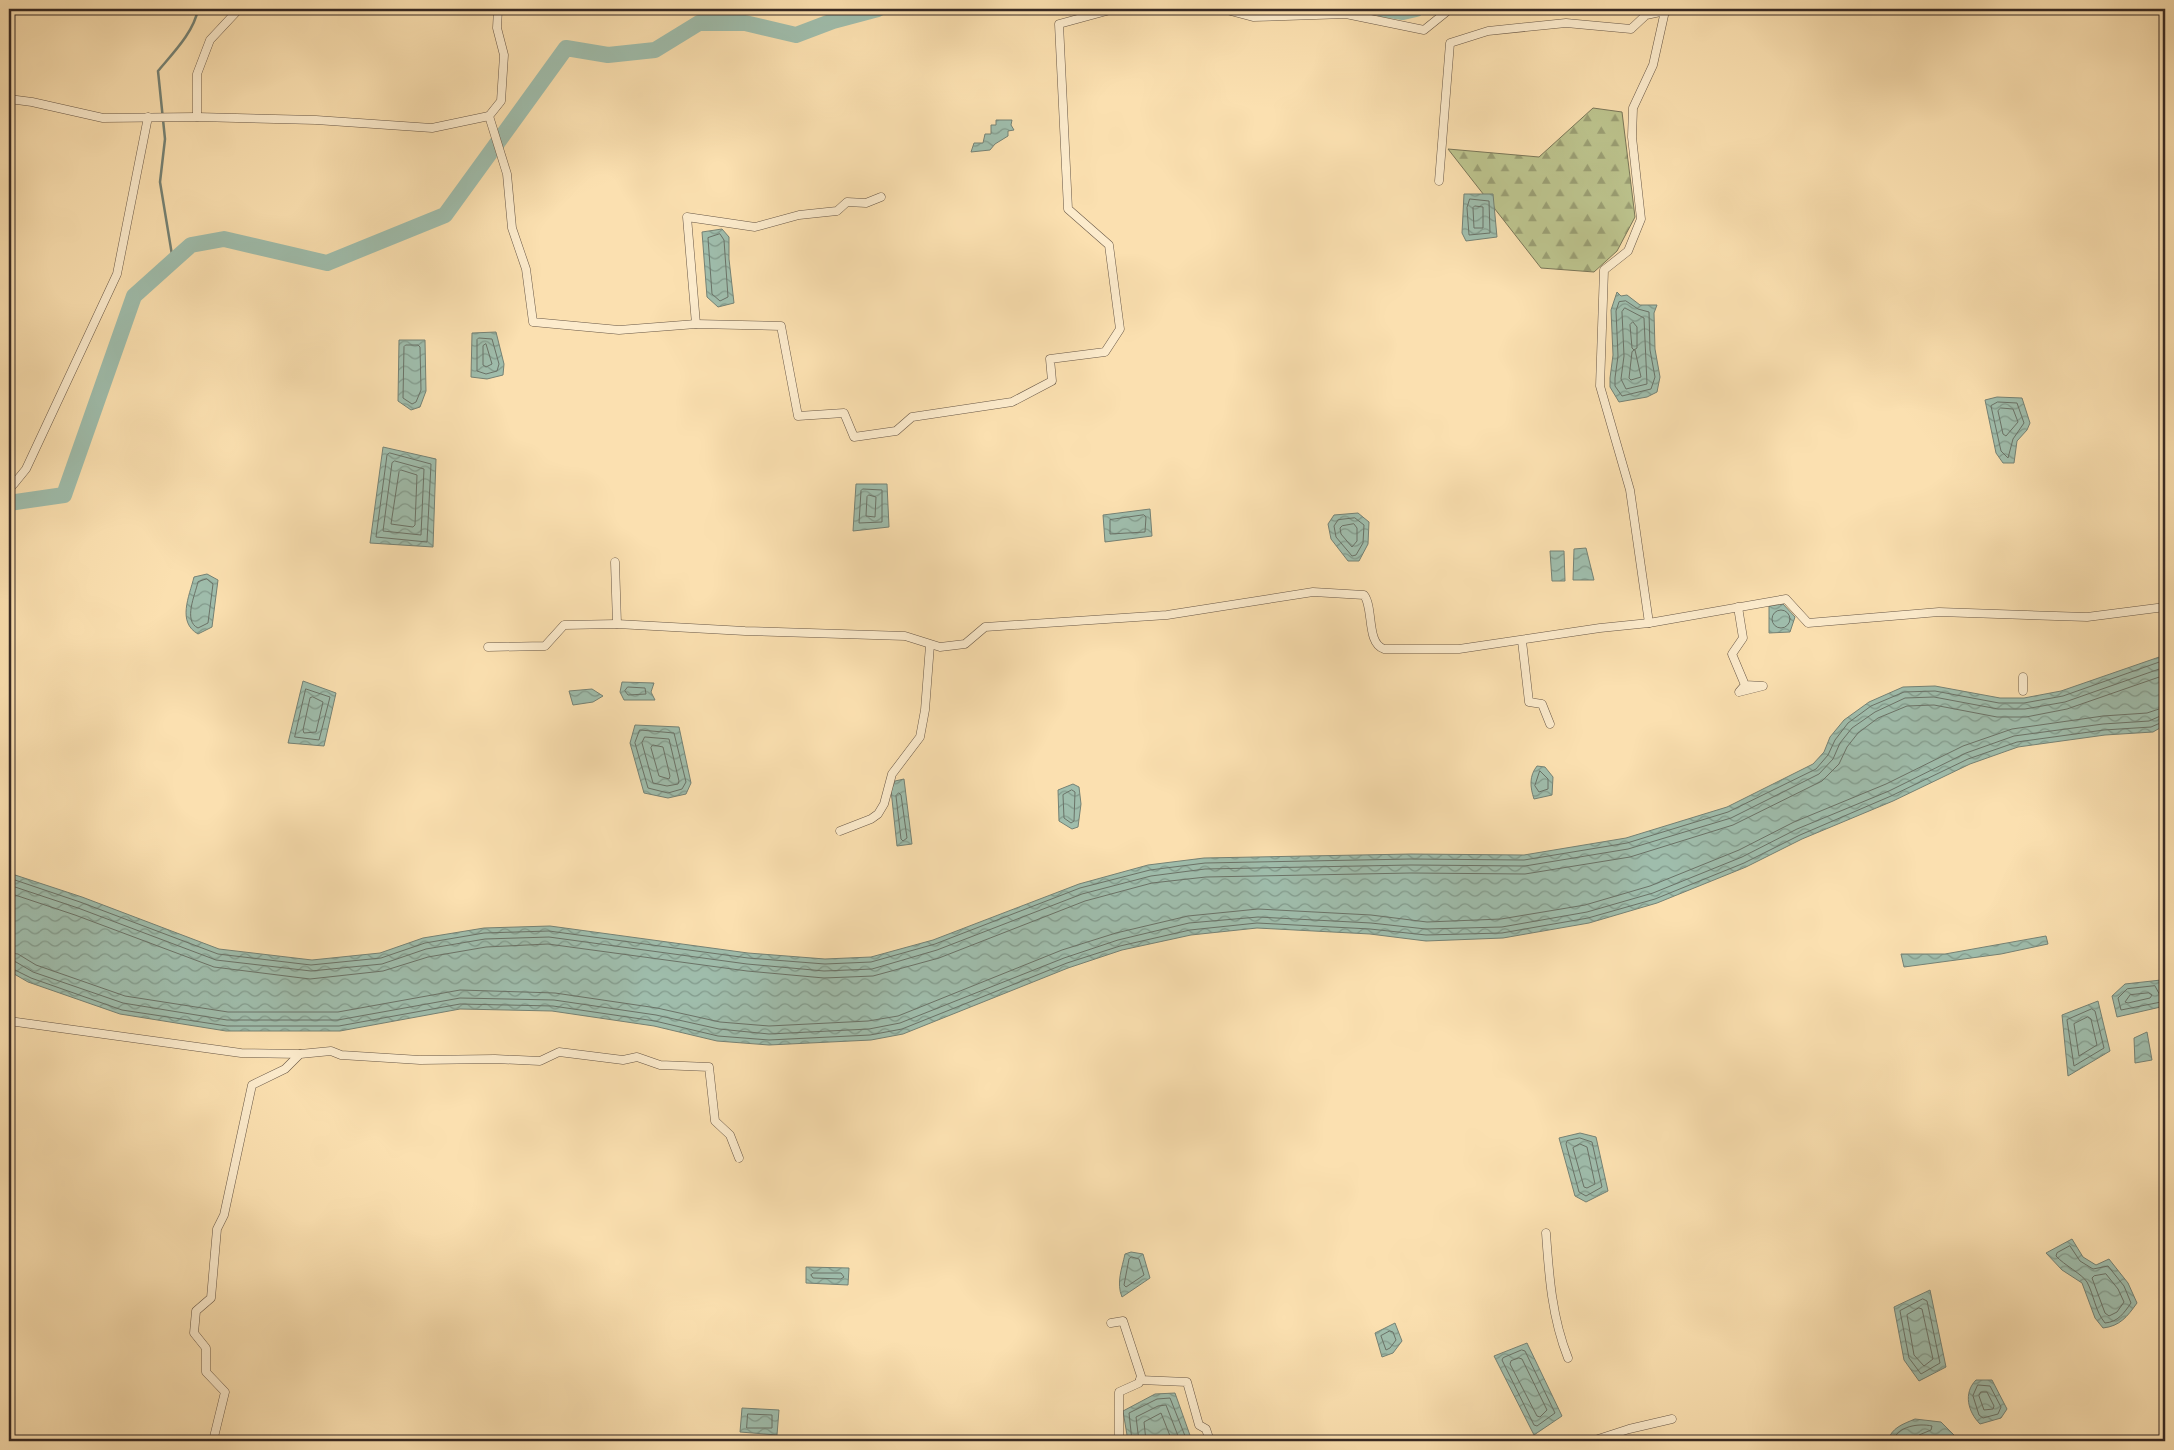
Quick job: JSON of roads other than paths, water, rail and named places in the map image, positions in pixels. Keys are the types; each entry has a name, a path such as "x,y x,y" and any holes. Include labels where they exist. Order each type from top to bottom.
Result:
{"street":[{"path":"197,117 197,74 210,40 239,9"},
{"path":"9,99 32,102 103,118 197,117 316,120 432,128 489,116 501,101 504,56 498,28 498,9"},
{"path":"489,116 507,174 512,228 526,269 533,322 619,330 696,324 781,326 798,416 844,413 854,437 896,431 912,416 1012,402 1052,380 1050,360 1104,352 1120,330 1109,245 1068,209 1059,24 1114,9"},
{"path":"1223,9 1253,17 1346,14 1424,30 1450,9"},
{"path":"1440,181 1450,43 1488,31 1566,23 1631,29 1646,15 1686,9"},
{"path":"1649,623 1630,490 1600,386 1600,376 1604,270 1628,251 1641,219 1632,137 1633,108 1653,65 1665,11"},
{"path":"9,486 13,485 26,469 117,274 148,118"},
{"path":"696,324 687,217 755,227 799,215 837,211 848,202 866,203 881,197"},
{"path":"615,562 617,624"},
{"path":"488,647 545,646 564,625 617,624 745,631 905,636 940,647 962,645 986,627 1167,615 1313,592 1364,595 1369,602 1369,622 1376,643 1379,648 1384,649 1459,649 1600,628 1649,623 1786,599 1808,623 1939,612 2087,617 2165,607"},
{"path":"1738,608 1743,638 1732,654 1746,685"},
{"path":"1853,619 1854,629"},
{"path":"1522,641 1529,702 1542,704 1550,724"},
{"path":"840,831 871,819 878,814 884,804 892,774 920,737 925,710 930,645"},
{"path":"2023,677 2023,691"},
{"path":"9,1021 242,1053 300,1054 331,1051 341,1055 420,1060 495,1058 540,1061 559,1052 623,1060 637,1057 660,1065 709,1067 715,1120 730,1135 739,1158"},
{"path":"213,1441 225,1392 206,1372 206,1348 194,1333 196,1311 211,1298 217,1229 224,1215 252,1085 285,1069 300,1054"},
{"path":"1546,1233 1549,1278 1555,1315 1568,1358"},
{"path":"1111,1323 1123,1320 1141,1376 1139,1383 1118,1392 1119,1441"},
{"path":"1140,1380 1187,1382 1198,1425 1206,1430 1210,1441"},
{"path":"1592,1441 1629,1429 1672,1419"}],"water":[{"path":"996,120 1012,120 1011,125 1014,130 1008,131 1008,136 995,144 990,150 971,152 974,143 983,143 985,134 991,134 991,125 996,125"},
{"path":"1464,194 1493,194 1497,237 1466,241 1462,233"},
{"path":"722,229 729,237 729,259 734,303 718,307 707,297 702,232"},
{"path":"1617,292 1621,296 1627,295 1640,305 1657,305 1654,313 1655,349 1660,377 1657,392 1647,397 1619,402 1610,387 1613,355 1611,310"},
{"path":"496,332 504,364 503,375 487,379 471,377 472,333"},
{"path":"399,340 425,340 426,391 420,407 411,410 398,401"},
{"path":"1997,397 2022,398 2030,423 2027,430 2017,441 2014,463 2003,463 1996,453 1985,400"},
{"path":"383,447 436,459 433,547 370,543"},
{"path":"856,484 887,484 889,527 853,531"},
{"path":"1150,509 1152,536 1105,542 1103,515"},
{"path":"1358,513 1369,522 1368,544 1359,561 1348,561 1331,539 1328,524 1334,515"},
{"path":"1586,548 1594,580 1573,580 1574,549"},
{"path":"1550,551 1564,551 1565,581 1552,581"},
{"path":"207,574 218,580 212,627 198,634 188,623 186,608 194,577"},
{"path":"1783,604 1795,617 1790,632 1769,633 1769,606"},
{"path":"2165,655 2165,725 2153,732 2105,735 2018,747 1970,764 1893,801 1802,839 1746,867 1657,903 1589,923 1503,938 1426,941 1370,934 1257,928 1191,935 1122,950 1068,968 903,1034 871,1040 769,1045 717,1041 654,1026 552,1011 460,1009 340,1031 226,1031 120,1014 28,982 9,971 9,873 82,897 219,949 312,960 380,953 423,938 484,928 550,926 748,953 825,959 871,957 933,940 1079,884 1148,865 1204,858 1411,854 1524,855 1626,838 1727,807 1813,764 1824,752 1830,737 1844,720 1869,702 1903,687 1935,686 2000,698 2024,698 2061,691"},
{"path":"303,681 336,693 324,746 288,743"},
{"path":"622,682 654,683 651,692 655,700 624,700 620,692"},
{"path":"592,689 603,696 593,702 573,705 569,691"},
{"path":"635,725 679,727 691,783 686,794 668,798 644,793 630,743"},
{"path":"1537,766 1545,767 1553,777 1552,795 1534,799 1531,782"},
{"path":"904,779 912,844 897,846 891,790 895,781"},
{"path":"1073,784 1079,787 1081,804 1078,827 1072,829 1059,821 1058,790"},
{"path":"2046,936 2048,944 2001,954 1904,967 1901,954 1945,954"},
{"path":"2161,980 2165,1006 2117,1017 2112,996 2125,984"},
{"path":"2098,1001 2110,1051 2068,1076 2062,1015"},
{"path":"2147,1032 2152,1060 2135,1063 2134,1038"},
{"path":"1580,1133 1596,1137 1608,1191 1586,1202 1575,1196 1559,1138"},
{"path":"2072,1239 2083,1257 2096,1265 2109,1259 2128,1283 2137,1303 2119,1323 2103,1328 2095,1318 2082,1283 2062,1270 2046,1253"},
{"path":"1131,1252 1143,1254 1150,1278 1122,1297 1120,1292 1121,1270 1125,1254"},
{"path":"806,1267 849,1268 848,1285 806,1283"},
{"path":"1930,1290 1946,1367 1919,1381 1904,1360 1894,1307"},
{"path":"1395,1323 1402,1341 1393,1353 1382,1357 1375,1333"},
{"path":"1527,1343 1562,1416 1534,1435 1494,1356"},
{"path":"1976,1380 1992,1380 2007,1409 2001,1418 1980,1424 1972,1414 1968,1396"},
{"path":"1175,1393 1192,1441 1128,1441 1123,1411 1155,1394"},
{"path":"742,1408 779,1410 777,1435 740,1432"},
{"path":"1915,1419 1941,1422 1954,1435 1946,1438 1935,1436 1914,1442 1888,1441 1895,1430"}],"waterway":[{"path":"173,261 160,182 165,139 158,71 188,34 198,9"},
{"path":"9,503 64,495 134,296 191,245 224,239 327,263 445,215 566,48 608,55 655,50 699,23 745,23 796,35 833,21 878,9"},
{"path":"1382,9 1403,12 1416,9"}]}
